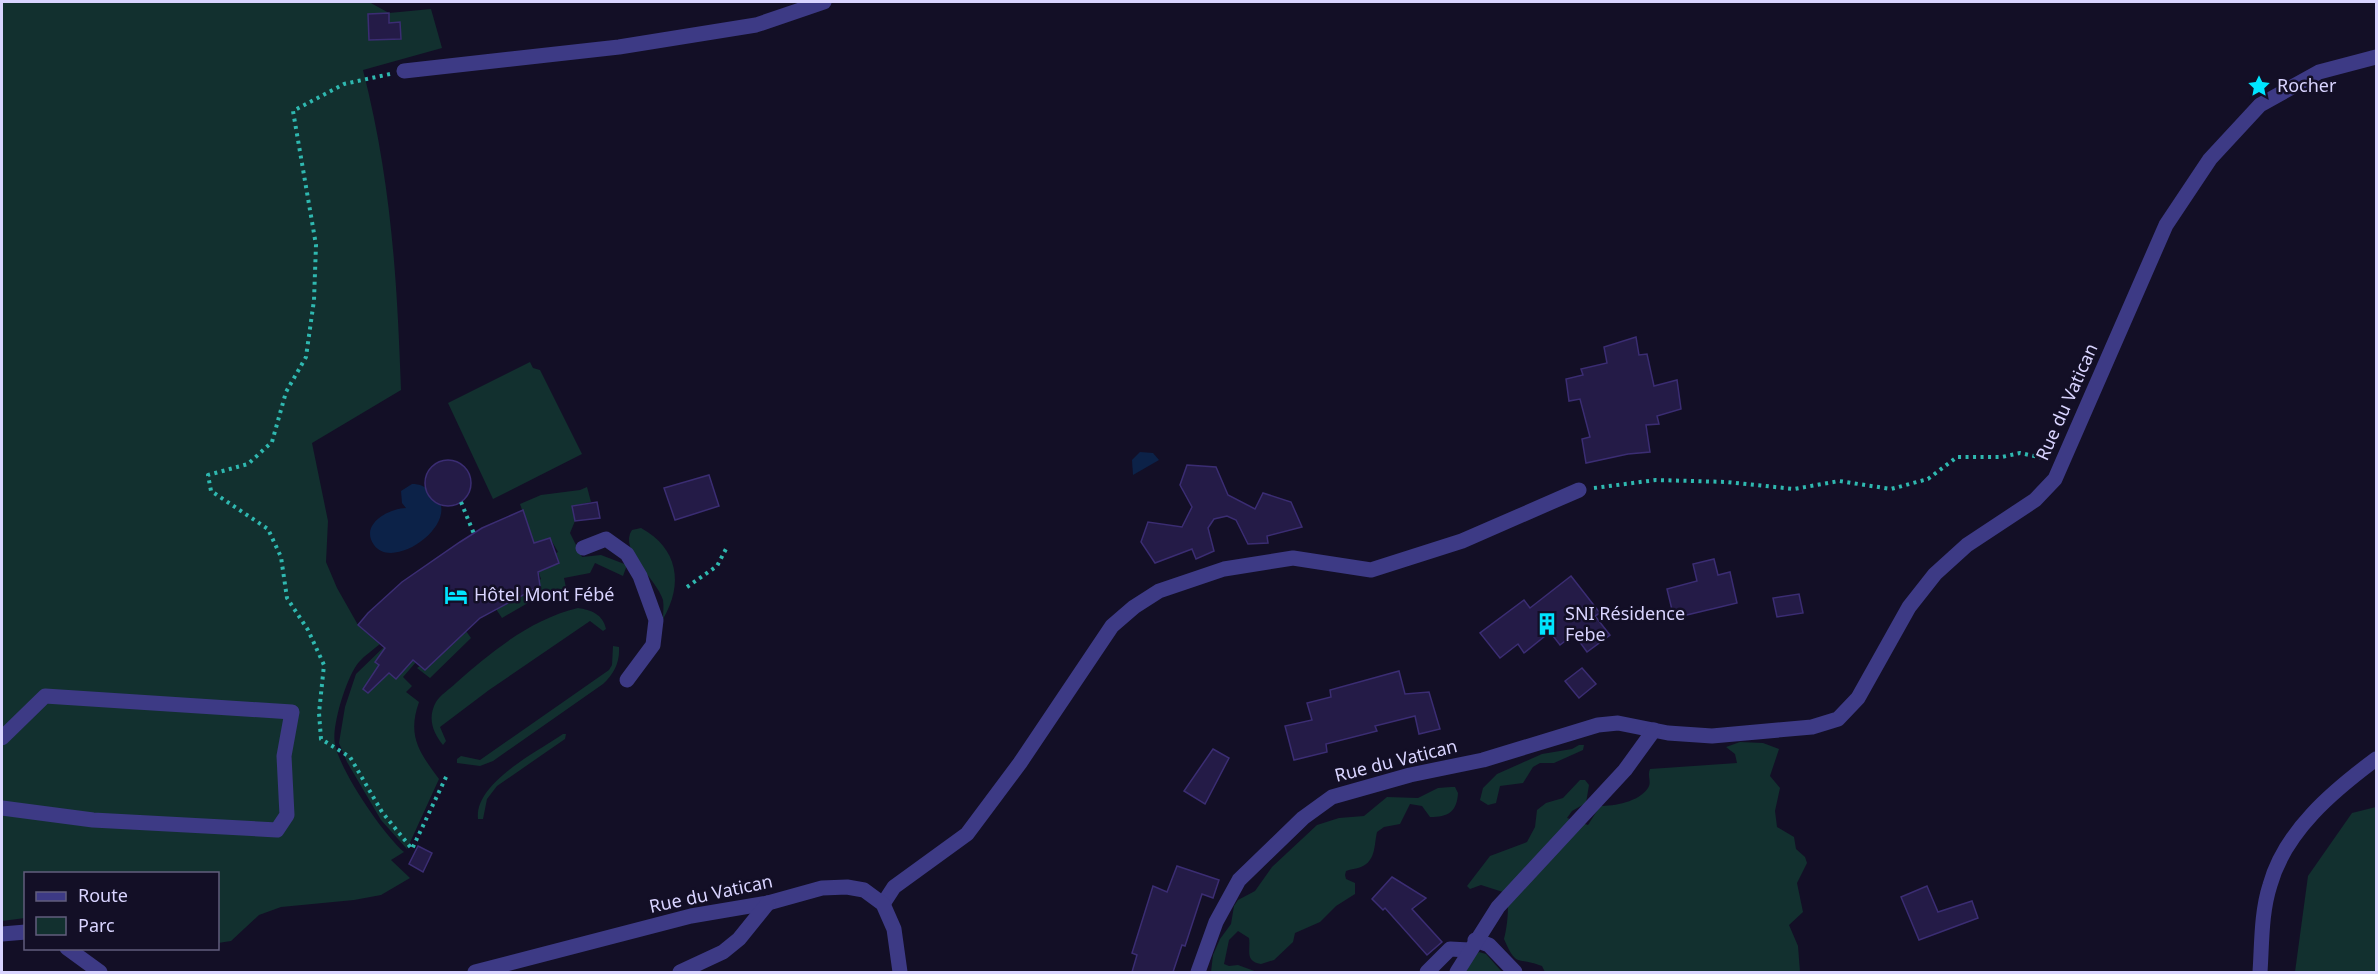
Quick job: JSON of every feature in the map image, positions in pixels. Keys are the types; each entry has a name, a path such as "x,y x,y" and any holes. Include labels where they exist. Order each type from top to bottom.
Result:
{"street":[{"path":"404,71 619,46 756,25 824,2"},
{"name":"Rue du Vatican","path":"1197,972 1215,922 1239,880 1303,818 1332,797 1410,775 1483,760 1598,725 1618,723 1668,733 1712,736 1812,728 1838,718 1858,698 1909,608 1935,574 1967,545 2035,501 2055,479 2166,225 2210,159 2260,105 2319,72 2376,57"},
{"path":"900,972 894,929 883,904 894,887 967,834 1026,754 1097,645 1112,626 1134,607 1159,591 1224,569 1293,558 1371,570 1462,540 1579,490"},
{"path":"583,548 606,539 627,554 640,576 656,620 653,645 627,681"},
{"path":"2,738 45,696 292,712 284,756 287,815 277,830 93,820 2,808"},
{"path":"1457,972 1472,945 1498,908 1625,770 1654,730"},
{"path":"2260,972 2264,911 2278,861 2308,818 2342,784 2376,759"},
{"name":"Rue du Vatican","path":"474,972 691,916 768,903 822,888 847,887 864,890 883,904"},
{"path":"680,972 723,952 739,939 768,903"},
{"path":"2,934 24,932"},
{"path":"1427,972 1450,950 1472,945 1489,945 1515,972"},
{"path":"70,950 100,972"}],"path":[{"path":"404,71 344,84 293,111 316,245 314,300 306,357 286,392 272,442 248,464 207,475 211,491 268,529 281,557 287,598 308,630 324,664 319,713 321,739 350,757 382,812 411,849 447,775"},
{"path":"1579,490 1656,480 1727,482 1794,489 1839,481 1891,489 1928,479 1957,457 2002,457 2020,453 2062,462"},
{"path":"461,502 474,534"},
{"path":"687,587 717,566 727,547"}],"green space":[{"path":"2,2 369,2 389,13 431,9 442,48 363,70 373,111 391,229 401,390 312,443 328,521 326,562 337,588 358,625 380,644 359,662 345,689 335,726 335,744 353,785 385,831 404,852 391,860 410,878 381,895 281,907 259,915 231,941 219,943 219,872 24,872 24,918 2,921"},
{"path":"530,362 533,368 540,370 582,454 493,499 448,403"},
{"path":"587,487 591,502 573,506 575,521 570,533 582,557 601,555 627,565 623,576 595,563 590,573 564,578 566,588 538,597 502,618 496,609 540,586 538,581 541,579 537,568 543,570 559,562 556,553 558,552 550,538 534,543 520,504 541,495"},
{"path":"641,528 663,546 674,568 674,593 663,619 663,600 630,546 629,538 632,530"},
{"path":"578,608 599,616 606,629 603,631 590,621 489,690 440,727 446,741 443,745 432,725 433,708 440,697 512,638 544,620"},
{"path":"466,631 471,638 430,678 417,668 420,666 425,670"},
{"path":"613,646 619,647 617,663 603,684 493,761 480,766 457,763 457,759 461,756 480,760 609,670 612,665"},
{"path":"384,647 379,665 387,675 389,673 396,679 413,660 416,662 403,677 412,686 406,692 419,702 414,725 417,743 439,779 407,849 381,820 347,762 339,743 345,707 356,674"},
{"path":"566,734 565,739 497,786 487,799 483,819 478,819 479,806 496,781 524,759"},
{"path":"1740,742 1763,743 1779,749 1770,776 1780,788 1775,811 1777,827 1794,837 1796,849 1805,857 1807,863 1797,883 1803,912 1789,925 1798,946 1800,972 1545,972 1542,966 1515,958 1504,939 1508,909 1506,893 1481,885 1470,889 1467,886 1490,856 1527,842 1535,827 1537,810 1546,803 1563,798 1580,780 1585,780 1589,785 1586,803 1572,811 1567,818 1588,825 1600,806 1626,802 1644,793 1649,786 1650,769 1737,763 1735,754 1726,747"},
{"path":"1584,745 1583,750 1554,763 1540,763 1533,767 1523,783 1500,786 1496,803 1488,805 1480,800 1483,788 1497,774 1542,754 1572,749"},
{"path":"1455,787 1458,793 1456,805 1447,814 1430,817 1422,806 1410,804 1400,824 1384,827 1377,832 1374,852 1369,861 1361,867 1346,871 1346,879 1355,883 1355,894 1336,906 1320,922 1295,933 1293,942 1274,960 1261,964 1252,960 1249,954 1249,938 1238,931 1229,940 1224,964 1238,965 1257,972 1211,972 1213,955 1220,939 1231,924 1234,906 1238,900 1255,891 1272,867 1317,825 1339,818 1364,816 1387,797 1418,798 1438,788"},
{"path":"2376,807 2376,972 2295,972 2308,876 2352,813"},
{"path":"1479,952 1486,954 1502,972 1466,972 1472,958"}],"water":[{"path":"1140,452 1153,453 1159,460 1133,475 1132,460"},
{"path":"412,484 429,490 440,501 441,514 436,526 412,547 397,552 384,552 374,545 370,537 370,530 373,524 385,514 406,508 402,503 401,491"}],"building":[{"path":"389,13 389,23 400,22 401,39 369,40 368,14"},
{"path":"1636,337 1639,355 1647,354 1654,386 1677,380 1681,409 1657,416 1659,424 1646,425 1650,452 1586,463 1582,439 1590,437 1580,399 1569,401 1566,379 1583,375 1581,369 1607,363 1604,347"},
{"path":"448,460 457,461 465,466 470,474 470,492 465,500 457,505 448,506 439,505 431,500 426,492 425,483 426,474 431,466 439,461"},
{"path":"1187,465 1216,467 1228,495 1255,509 1263,493 1291,502 1302,527 1267,536 1268,543 1248,544 1236,520 1227,516 1214,519 1208,528 1214,551 1196,559 1192,549 1155,563 1141,542 1148,522 1182,527 1192,507 1180,485"},
{"path":"709,475 719,506 675,520 664,488"},
{"path":"597,502 600,518 575,521 572,506"},
{"name":"Hôtel Mont Fébé","path":"523,510 534,543 550,538 559,563 538,572 540,586 480,618 425,670 413,660 396,679 389,673 368,693 363,689 379,665 375,662 385,648 358,625 368,613 402,582 460,542 482,528"},
{"path":"1714,559 1718,575 1730,572 1737,603 1674,618 1667,589 1697,581 1693,564"},
{"name":"SNI Résidence Febe","path":"1571,576 1600,613 1595,616 1610,635 1587,652 1574,634 1560,645 1550,632 1524,653 1518,644 1500,658 1480,633 1524,600 1530,608"},
{"path":"1799,594 1803,613 1777,617 1773,598"},
{"path":"1582,668 1596,684 1579,698 1565,681"},
{"path":"1399,671 1405,694 1429,692 1440,729 1419,734 1415,716 1375,726 1377,731 1326,744 1327,752 1294,760 1285,726 1312,720 1307,703 1331,697 1330,690"},
{"path":"1213,749 1229,758 1205,804 1184,791"},
{"path":"418,846 432,853 423,872 409,864"},
{"path":"1177,866 1219,880 1213,898 1202,894 1185,946 1182,945 1173,972 1132,972 1137,955 1132,953 1153,886 1167,892"},
{"path":"1392,877 1426,898 1412,909 1442,942 1427,955 1385,908 1383,910 1372,899"},
{"path":"1927,886 1938,912 1972,901 1978,918 1919,940 1901,897"}],"place":[{"name":"Rocher","path":"2259,86"},
{"name":"Hôtel Mont Fébé","path":"456,595"},
{"name":"SNI Résidence Febe","path":"1547,624"}]}
